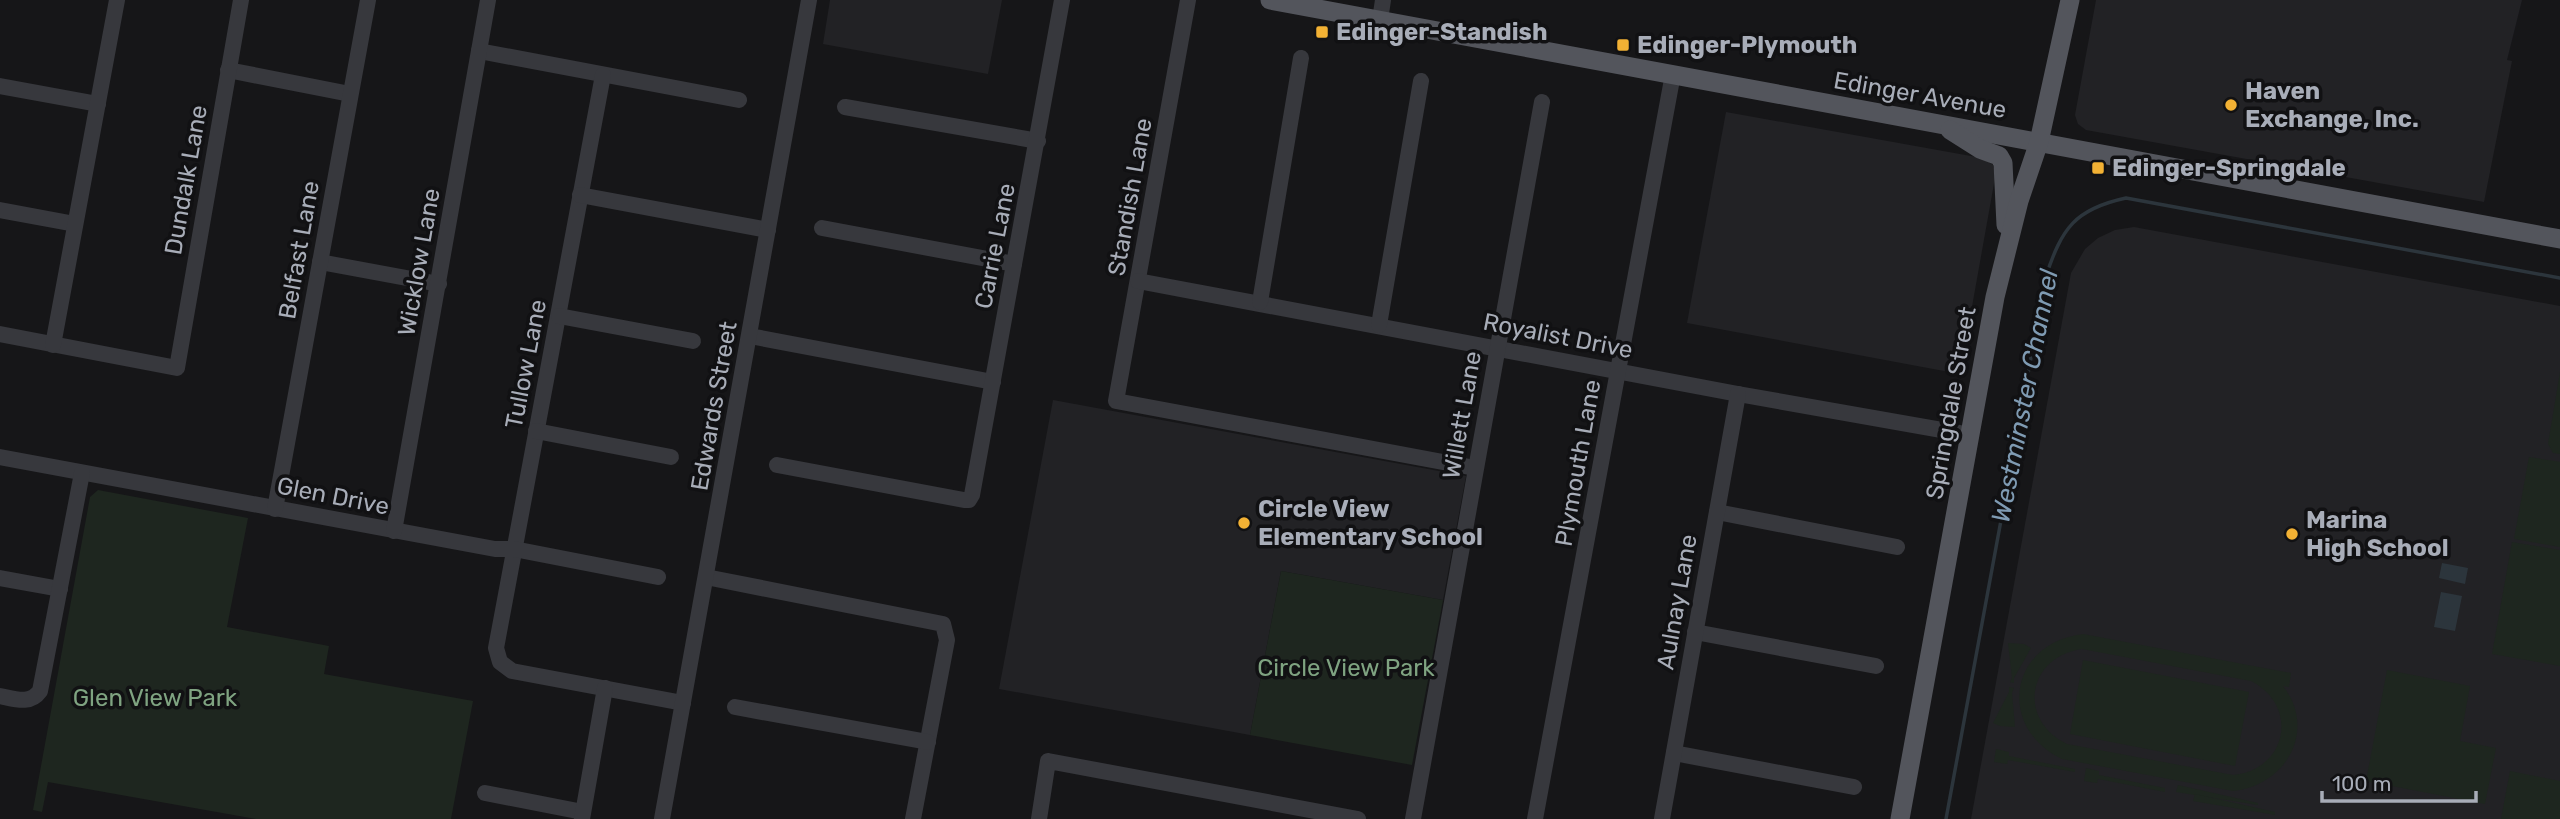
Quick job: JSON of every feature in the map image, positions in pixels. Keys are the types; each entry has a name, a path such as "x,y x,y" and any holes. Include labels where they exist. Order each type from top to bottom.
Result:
{"main road":[{"name":"Edinger Avenue","path":"1270,0 2560,239"},
{"name":"Springdale Street","path":"1900,819 2007,247 2039,142 2070,0"},
{"path":"1940,124 1980,149 1999,156 2003,163 2007,247"}],"street":[{"path":"0,334 53,345 117,0"},
{"name":"Dundalk Lane","path":"53,345 177,369 241,0"},
{"name":"Belfast Lane","path":"275,509 368,0"},
{"name":"Wicklow Lane","path":"394,531 488,0"},
{"name":"Edwards Street","path":"662,819 809,0"},
{"name":"Carrie Lane","path":"777,465 969,500 1038,141 1062,0"},
{"name":"Standish Lane","path":"1188,0 1116,401 1475,468"},
{"path":"1380,20 1383,0"},
{"path":"479,51 739,100"},
{"path":"1260,302 1301,58"},
{"path":"229,70 350,94"},
{"name":"Plymouth Lane","path":"1535,819 1673,74"},
{"name":"Tullow Lane","path":"603,75 496,648 500,662 512,671 606,688"},
{"path":"1379,325 1421,81"},
{"path":"0,86 98,104"},
{"name":"Willett Lane","path":"1412,819 1542,102"},
{"path":"845,107 1038,141"},
{"path":"580,195 768,230"},
{"path":"0,210 75,224"},
{"path":"822,228 1014,264"},
{"path":"320,261 439,284"},
{"name":"Royalist Drive","path":"1138,281 1970,435"},
{"path":"559,316 693,341"},
{"path":"750,336 993,382"},
{"name":"Aulnay Lane","path":"1662,819 1738,394"},
{"path":"536,431 671,457"},
{"name":"Glen Drive","path":"0,457 394,531 495,549 514,549 658,577"},
{"path":"0,696 26,701 35,698 40,691 82,472"},
{"path":"1717,512 1897,547"},
{"path":"706,577 943,624 947,640 913,819"},
{"path":"0,578 60,589"},
{"path":"1695,632 1876,666"},
{"path":"485,793 582,815 606,688 683,703"},
{"path":"735,707 928,743"},
{"path":"1674,753 1854,787"},
{"path":"1038,819 1048,761 1358,819"}],"shaded area":[{"path":"830,0 1002,0 988,74 823,44"},
{"path":"2096,0 2522,0 2507,60 2512,61 2484,202 2086,130 2078,124 2075,115"},
{"path":"1726,112 1982,158 1993,165 1995,178 1960,374 1687,323"},
{"name":"Marina High School","path":"2134,227 2560,306 2560,819 1971,819 2071,273 2085,249 2098,238 2115,230"},
{"name":"Circle View Elementary School","path":"1053,400 1466,476 1443,600 1281,571 1250,735 999,689"},
{"path":"2442,563 2468,568 2465,584 2439,578"},
{"path":"2441,592 2462,596 2455,631 2434,627"}],"green space":[{"path":"2560,372 2560,454 2553,453 2548,444"},
{"path":"2529,457 2560,462 2560,547 2514,539"},
{"name":"Glen View Park","path":"98,490 248,518 227,627 329,646 324,674 473,701 451,819 256,819 48,782 42,812 33,810 90,497"},
{"path":"2512,542 2560,550 2560,666 2492,654"},
{"name":"Circle View Park","path":"1281,571 1443,600 1412,765 1250,735"},
{"path":"2083,634 2291,673 2289,687 2283,686 2293,703 2297,721 2291,754 2268,779 2252,787 2233,791 2062,759 2041,745 2027,727 2020,708 2020,688 2026,669 2039,653 2058,641","holes":["2082,649 2251,681 2267,692 2276,706 2281,720 2281,736 2275,750 2265,762 2251,771 2233,775 2067,744 2051,733 2035,706 2035,690 2040,676 2049,664 2064,654"]},
{"path":"2008,643 2024,644 2031,648 2014,678 2014,683 2010,682 2012,678"},
{"path":"2083,660 2249,692 2235,766 2070,734"},
{"path":"2387,670 2470,686 2460,741 2496,748 2485,804 2366,781"},
{"path":"2009,687 2014,688 2012,693 2015,727 1993,723"},
{"path":"1996,749 2009,752 2009,756 2075,769 2075,772 2008,760 2007,764 1994,762"},
{"path":"2086,768 2099,771 2099,775 2165,788 2165,792 2098,779 2097,783 2084,781"},
{"path":"2510,771 2560,781 2560,819 2501,819"},
{"path":"2178,785 2258,803 2258,805 2176,792"},
{"path":"2195,794 2275,812 2275,815 2193,801"}],"waterway":[{"name":"Westminster Channel","path":"1946,819 2046,276 2065,233 2082,215 2094,208 2126,198 2560,278"}],"place":[{"name":"Edinger-Standish","path":"1322,32"},
{"name":"Edinger-Plymouth","path":"1623,45"},
{"name":"Haven Exchange, Inc.","path":"2231,105"},
{"name":"Edinger-Springdale","path":"2098,168"},
{"name":"Circle View Elementary School","path":"1244,523"},
{"name":"Marina High School","path":"2292,534"}]}
